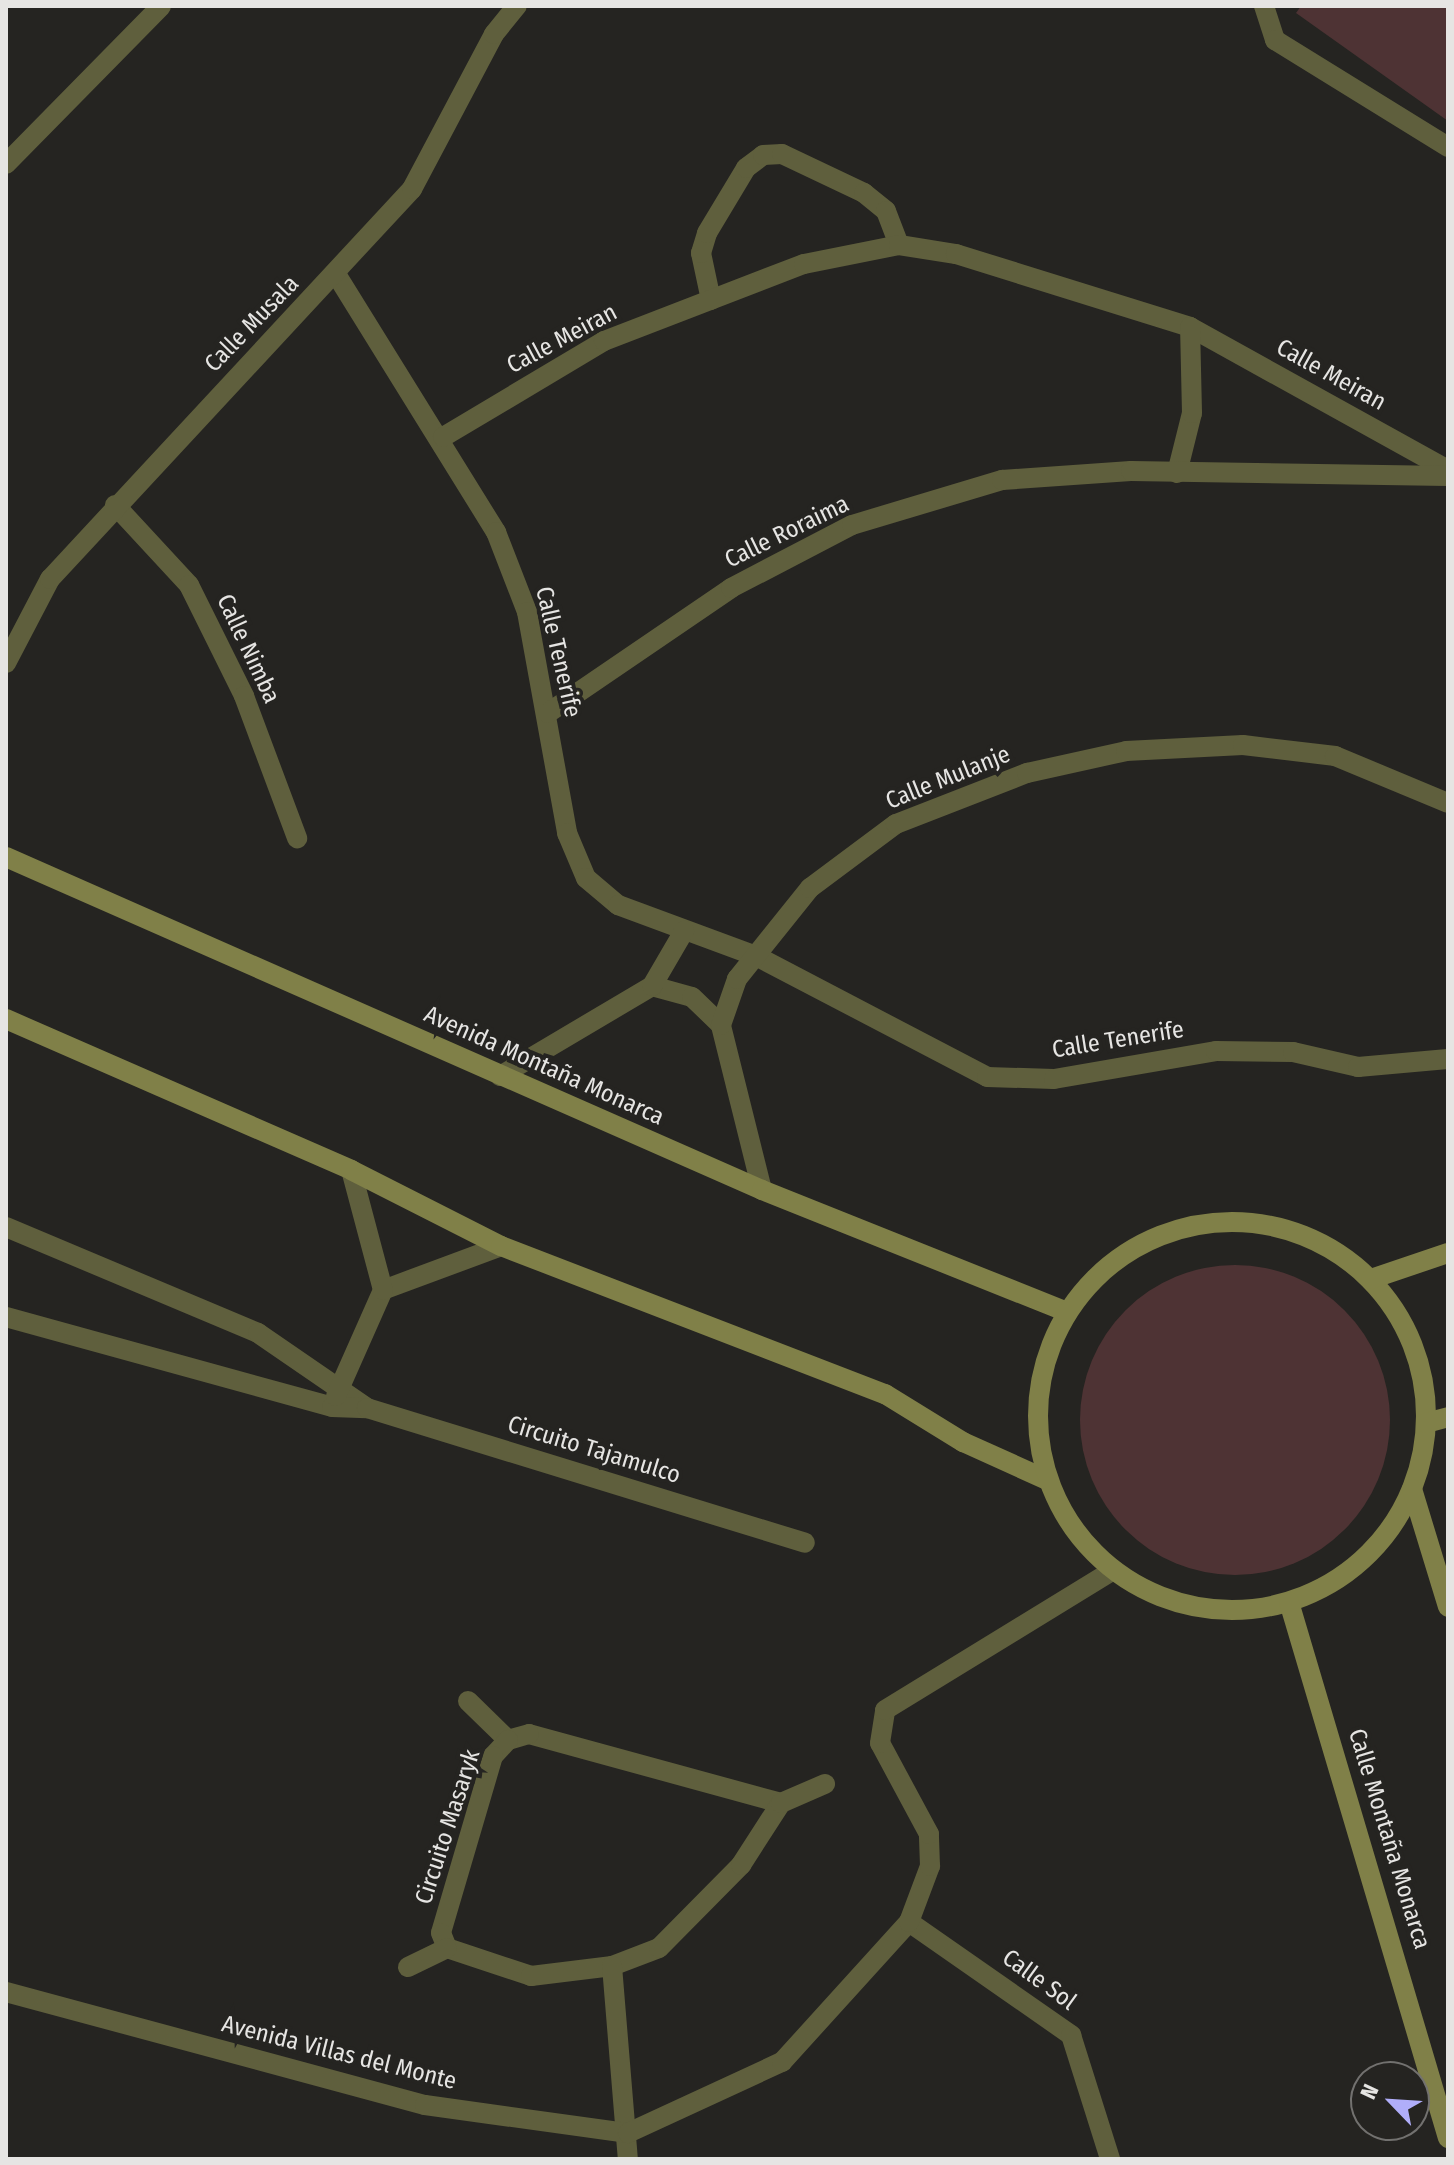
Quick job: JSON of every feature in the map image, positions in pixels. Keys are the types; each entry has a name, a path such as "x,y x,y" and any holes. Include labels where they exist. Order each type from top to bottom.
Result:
{"main road":[{"name":"Avenida Montaña Monarca","path":"6,857 762,1190 1067,1312"},
{"path":"6,1019 351,1170 501,1246 885,1394 963,1442 1047,1480"},
{"path":"1211,1222 1270,1224 1325,1244 1371,1279 1402,1321 1421,1370 1426,1423 1412,1489 1383,1538 1340,1577 1289,1602 1228,1611 1167,1600 1112,1571 1073,1530 1047,1480 1040,1394 1043,1365 1067,1312 1105,1268 1155,1237 1211,1222"},
{"path":"1371,1279 1448,1253"},
{"path":"1426,1423 1448,1417"},
{"path":"1412,1489 1448,1607"},
{"name":"Calle Montaña Monarca","path":"1289,1602 1448,2138"}],"street":[{"path":"10,152 161,6"},
{"name":"Calle Musala","path":"6,663 50,579 115,505 336,274 412,189 494,34 517,6"},
{"path":"1264,6 1275,40 1448,147"},
{"path":"711,300 701,253 707,233 746,168 763,155 782,154 864,193 886,211 899,245"},
{"name":"Calle Meiran","path":"443,437 604,341 804,264 899,245 956,254 1190,327 1448,473"},
{"name":"Calle Tenerife","path":"336,274 443,437 496,532 527,612 548,713 561,807 586,878 618,905 756,956 987,1077 1054,1079 1216,1051 1293,1052 1358,1067 1448,1059"},
{"path":"1177,473 1194,379 1190,327"},
{"name":"Calle Roraima","path":"548,713 731,588 852,525 1002,480 1177,473 1448,473"},
{"name":"Calle Nimba","path":"115,505 189,585 244,696 297,838"},
{"name":"Calle Mulanje","path":"721,1025 737,979 810,888 896,824 1027,773 1126,751 1243,745 1335,756 1448,803"},
{"path":"500,1076 652,986 684,931"},
{"path":"652,986 692,997 721,1025 762,1190"},
{"path":"332,1407 383,1290 351,1170"},
{"name":"Circuito Tajamulco","path":"6,1227 258,1333 340,1385 367,1408"},
{"path":"383,1290 501,1246"},
{"name":"Circuito Tajamulco","path":"6,1317 332,1407 367,1408 805,1543"},
{"path":"628,2133 782,2062 909,1922 930,1866 929,1834 880,1743 885,1710 1112,1571"},
{"path":"468,1701 508,1740"},
{"name":"Circuito Masaryk","path":"447,1948 441,1933 493,1756 508,1740 529,1734 781,1803"},
{"path":"408,1967 447,1948 531,1976 612,1966 659,1948 741,1865 781,1803 825,1784"},
{"name":"Calle Sol","path":"909,1922 1071,2035 1110,2159"},
{"path":"612,1966 628,2159"},
{"name":"Avenida Villas del Monte","path":"6,1992 425,2105 628,2133"}],"shaded area":[{"path":"1301,6 1448,6 1448,121 1296,13"},
{"path":"1235,1265 1265,1268 1294,1277 1321,1291 1345,1310 1364,1334 1378,1361 1387,1390 1390,1420 1387,1450 1378,1479 1364,1506 1345,1530 1321,1549 1294,1563 1265,1572 1235,1575 1205,1572 1176,1563 1149,1549 1125,1530 1106,1506 1092,1479 1083,1450 1080,1420 1083,1390 1092,1361 1106,1334 1125,1310 1149,1291 1176,1277 1205,1268"}]}
